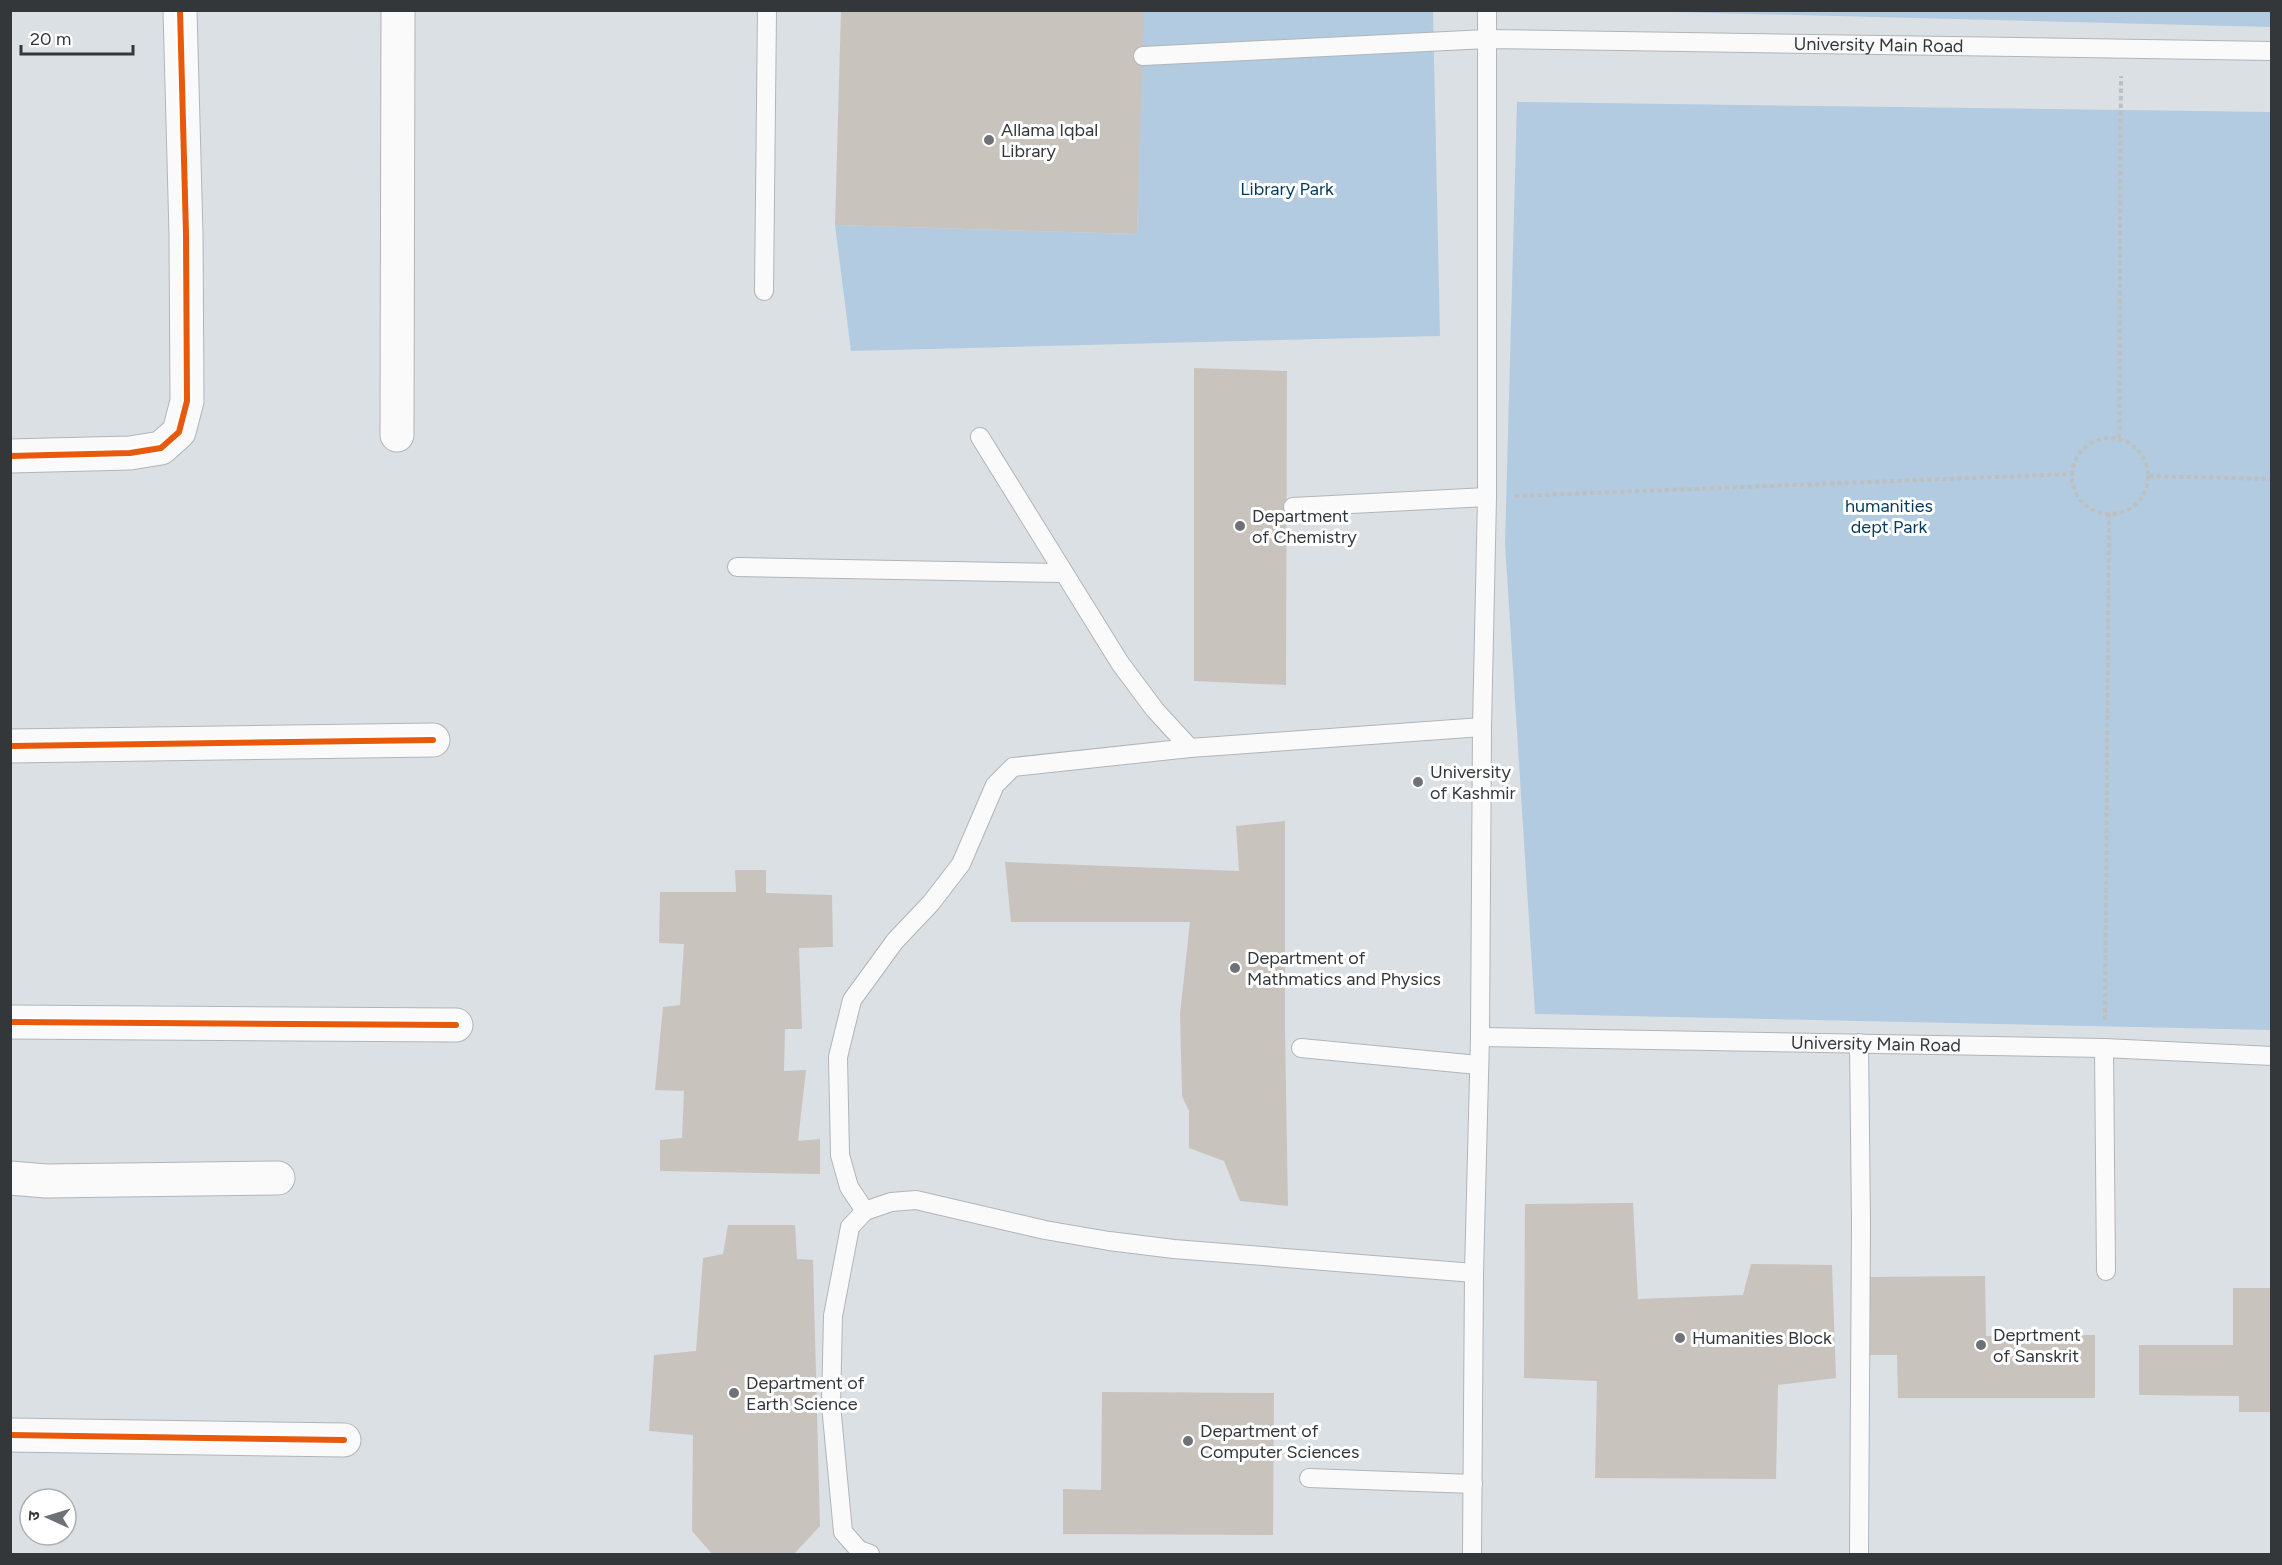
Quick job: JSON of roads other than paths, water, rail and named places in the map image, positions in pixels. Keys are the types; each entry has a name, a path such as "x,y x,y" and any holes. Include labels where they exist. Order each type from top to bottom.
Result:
{"street":[{"path":"10,456 130,453 161,448 179,432 187,401 186,234 180,10"},
{"path":"398,10 398,435"},
{"path":"10,746 433,740"},
{"path":"10,1022 456,1025"},
{"path":"10,1178 46,1181 278,1179"},
{"path":"10,1435 344,1440"}],"lane":[{"path":"764,291 767,10"},
{"path":"1472,1554 1474,1273 1480,1037 1482,727 1487,497 1487,10"},
{"name":"University Main Road","path":"1143,56 1487,39 2271,51"},
{"path":"980,437 1120,663 1155,710 1190,748"},
{"path":"1293,507 1487,497"},
{"path":"737,567 1063,573"},
{"path":"865,1211 849,1187 840,1155 838,1057 852,1000 895,941 931,903 961,864 995,785 1013,767 1190,748 1482,727"},
{"name":"University Main Road","path":"1480,1037 2104,1048 2271,1056"},
{"path":"1859,1043 1861,1235 1859,1554"},
{"path":"1302,1048 1478,1065"},
{"path":"2104,1048 2106,1271"},
{"path":"870,1554 859,1550 843,1532 831,1405 833,1316 850,1227 865,1211 891,1202 916,1200 1045,1230 1109,1241 1186,1250 1474,1273"},
{"path":"1309,1478 1473,1484"}],"place":[{"name":"Allama Iqbal Library","path":"989,140"},
{"name":"Department of Chemistry","path":"1240,526"},
{"name":"University of Kashmir","path":"1418,782"},
{"name":"Department of Mathmatics and Physics","path":"1235,968"},
{"name":"Humanities Block","path":"1680,1338"},
{"name":"Deprtment of Sanskrit","path":"1981,1345"},
{"name":"Department of Earth Science","path":"734,1393"},
{"name":"Department of Computer Sciences","path":"1188,1441"}],"park label":[{"name":"Library Park","path":"1287,189"},
{"name":"humanities dept Park","path":"1889,516"}]}
